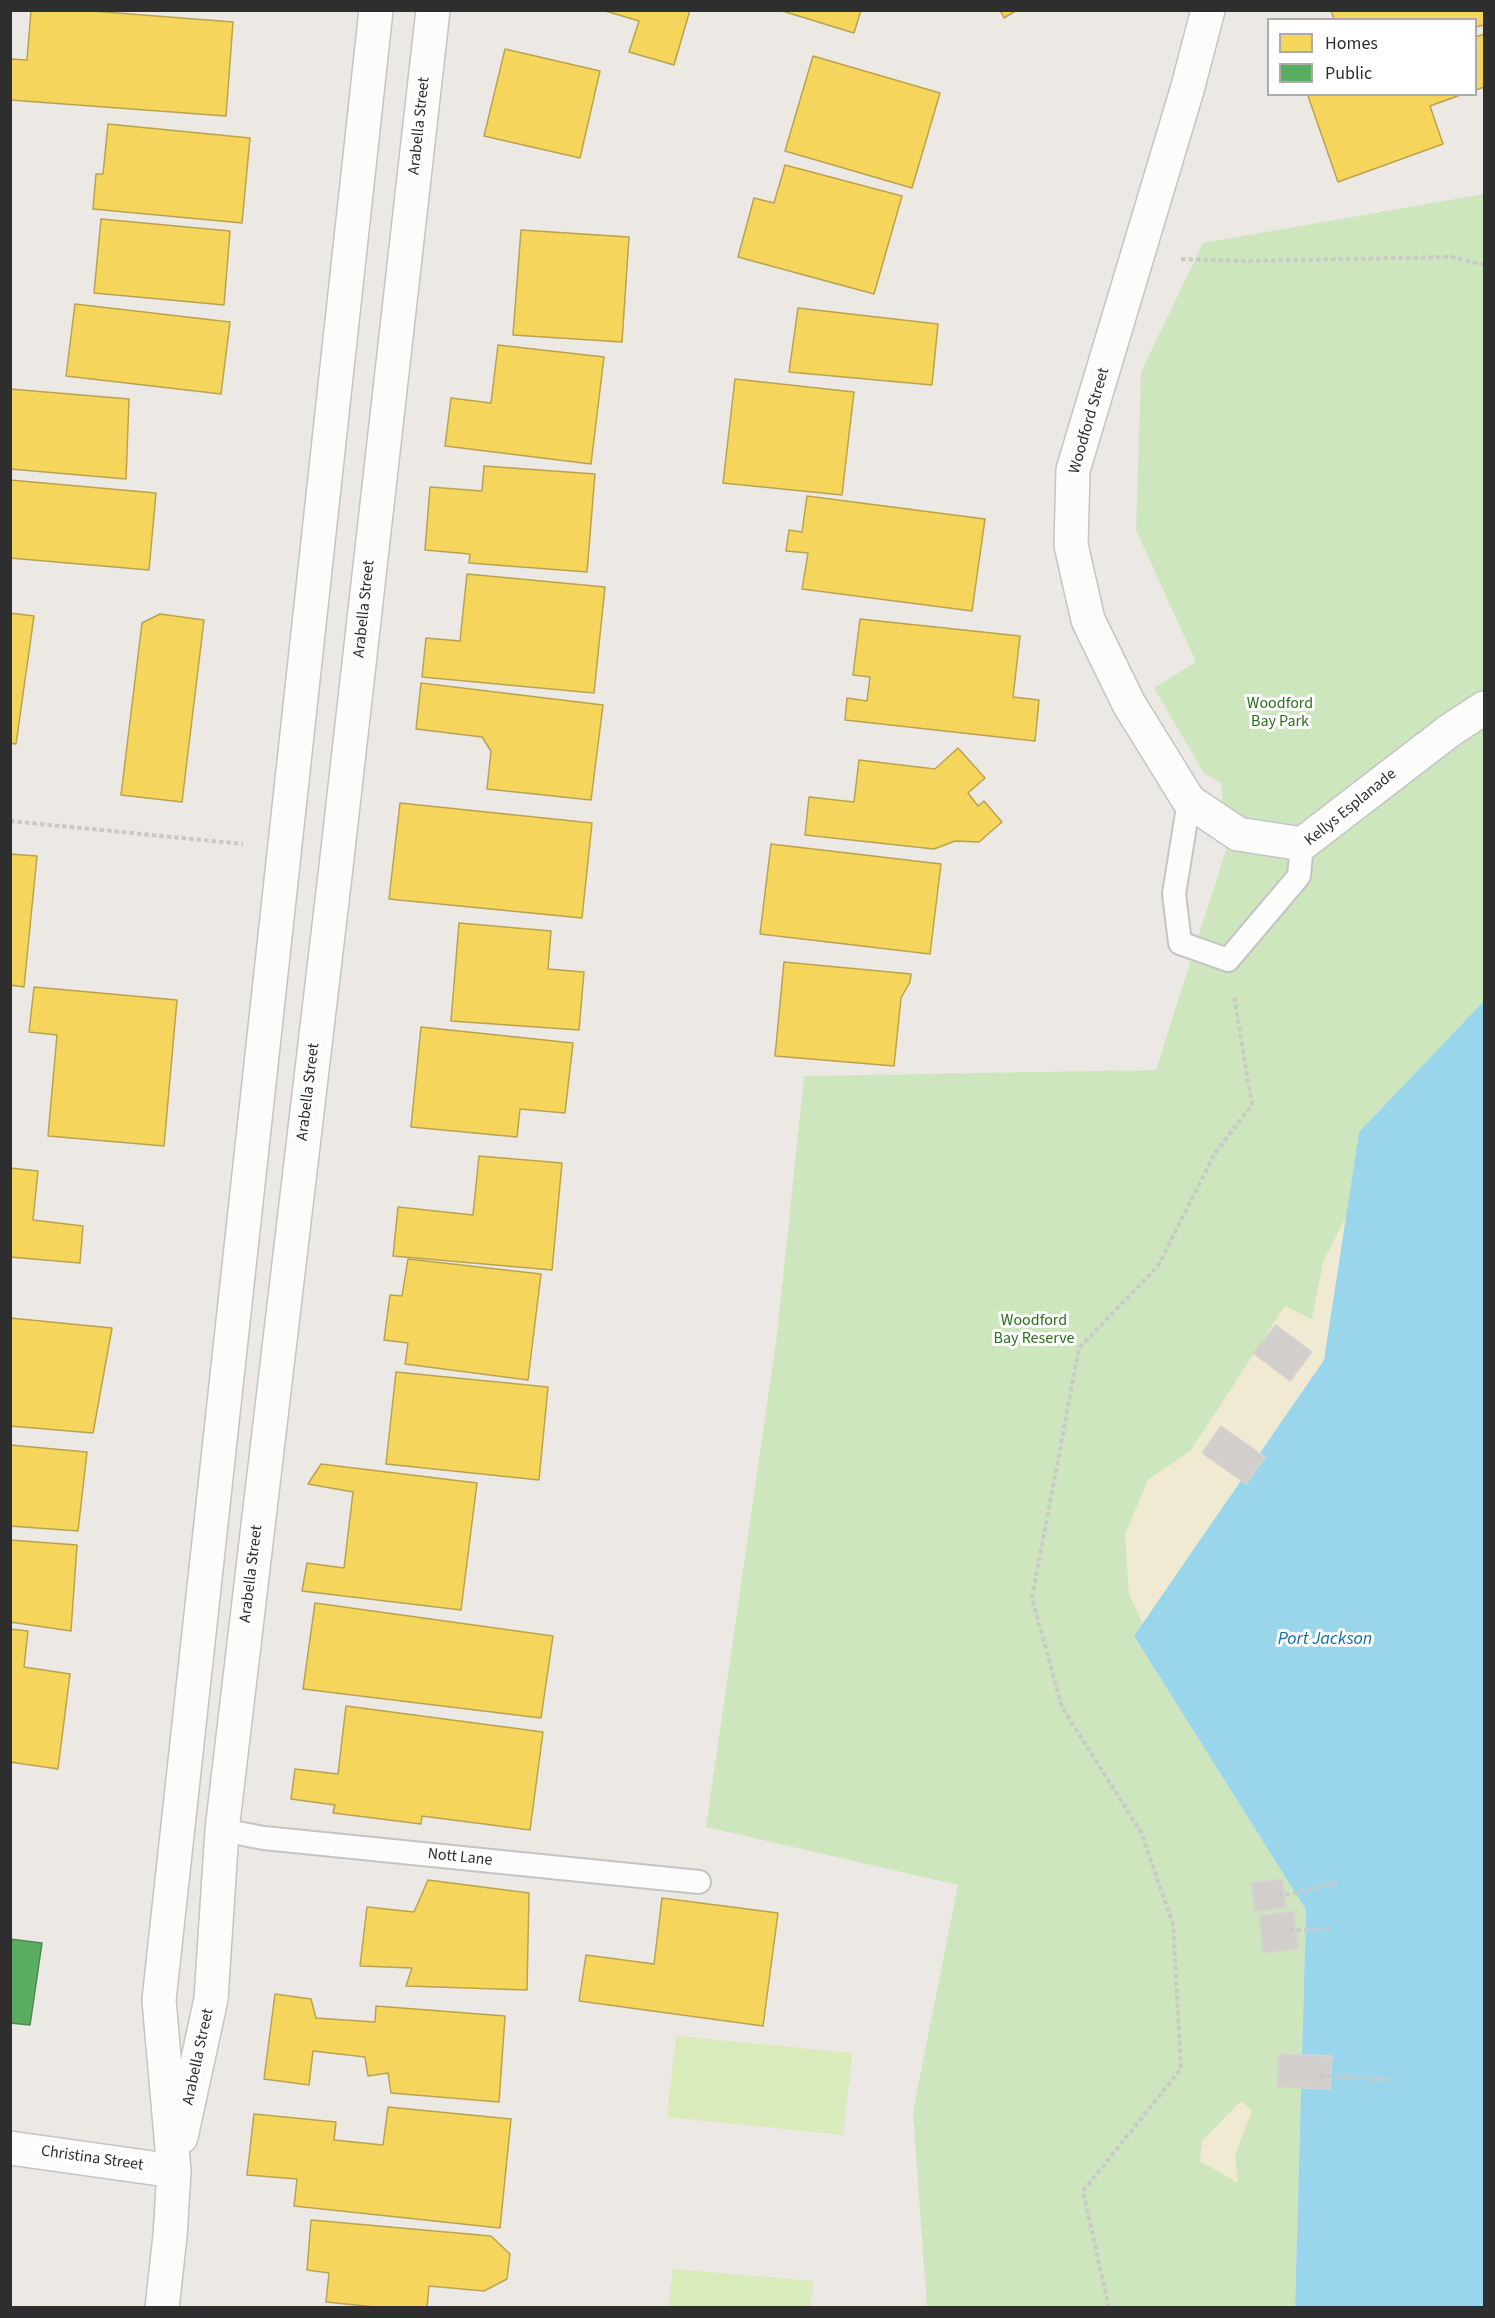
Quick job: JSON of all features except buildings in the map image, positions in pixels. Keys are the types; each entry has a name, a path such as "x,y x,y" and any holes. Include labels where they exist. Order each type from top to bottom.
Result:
{"street":[{"name":"Arabella Street","path":"162,2307 174,2171 159,2000 376,10"},
{"name":"Arabella Street","path":"174,2171 211,1999 222,1830 335,879 434,10"},
{"name":"Woodford Street","path":"1208,10 1138,258 1073,470 1071,545 1088,620 1129,704 1189,801 1238,834 1302,844"},
{"name":"Kellys Esplanade","path":"1302,844 1449,731 1485,708"},
{"name":"Christina Street","path":"10,2148 174,2171"}],"lane":[{"path":"1189,801 1174,894 1180,943 1228,960"},
{"name":"Kellys Esplanade","path":"1228,960 1299,876 1302,844"},
{"name":"Nott Lane","path":"222,1830 264,1838 699,1882"}],"path":[{"path":"1138,258 1243,261 1452,257 1485,265"},
{"path":"10,821 245,844"},
{"path":"1109,2307 1083,2191 1181,2068 1173,1924 1141,1832 1062,1707 1032,1598 1079,1348 1158,1266 1215,1153 1252,1105 1228,960"},
{"path":"1278,1897 1338,1882"},
{"path":"1289,1930 1329,1929"},
{"path":"1320,2074 1390,2080"}],"green space":[{"name":"Woodford Bay Reserve","path":"1484,194 1484,1001 1359,1132 1324,1360 1134,1636 1306,1910 1295,2307 927,2307 913,2112 958,1885 706,1827 777,1335 804,1076 1156,1070 1226,850 1221,783 1204,773 1154,688 1196,662 1136,530 1141,372 1203,243"},
{"path":"676,2036 852,2053 843,2135 667,2117"},
{"path":"673,2269 813,2281 811,2307 669,2307"}],"sand":[{"path":"1353,1203 1386,1294 1160,1661 1129,1594 1125,1534 1148,1480 1191,1450 1285,1306 1312,1319 1323,1262"},
{"path":"1241,2101 1252,2110 1235,2155 1238,2183 1200,2161 1202,2141"}],"water":[{"name":"Port Jackson","path":"1484,1001 1484,2307 1295,2307 1306,1910 1134,1636 1324,1360 1359,1132"}],"park label":[{"name":"Woodford Bay Park","path":"1280,713"}]}
